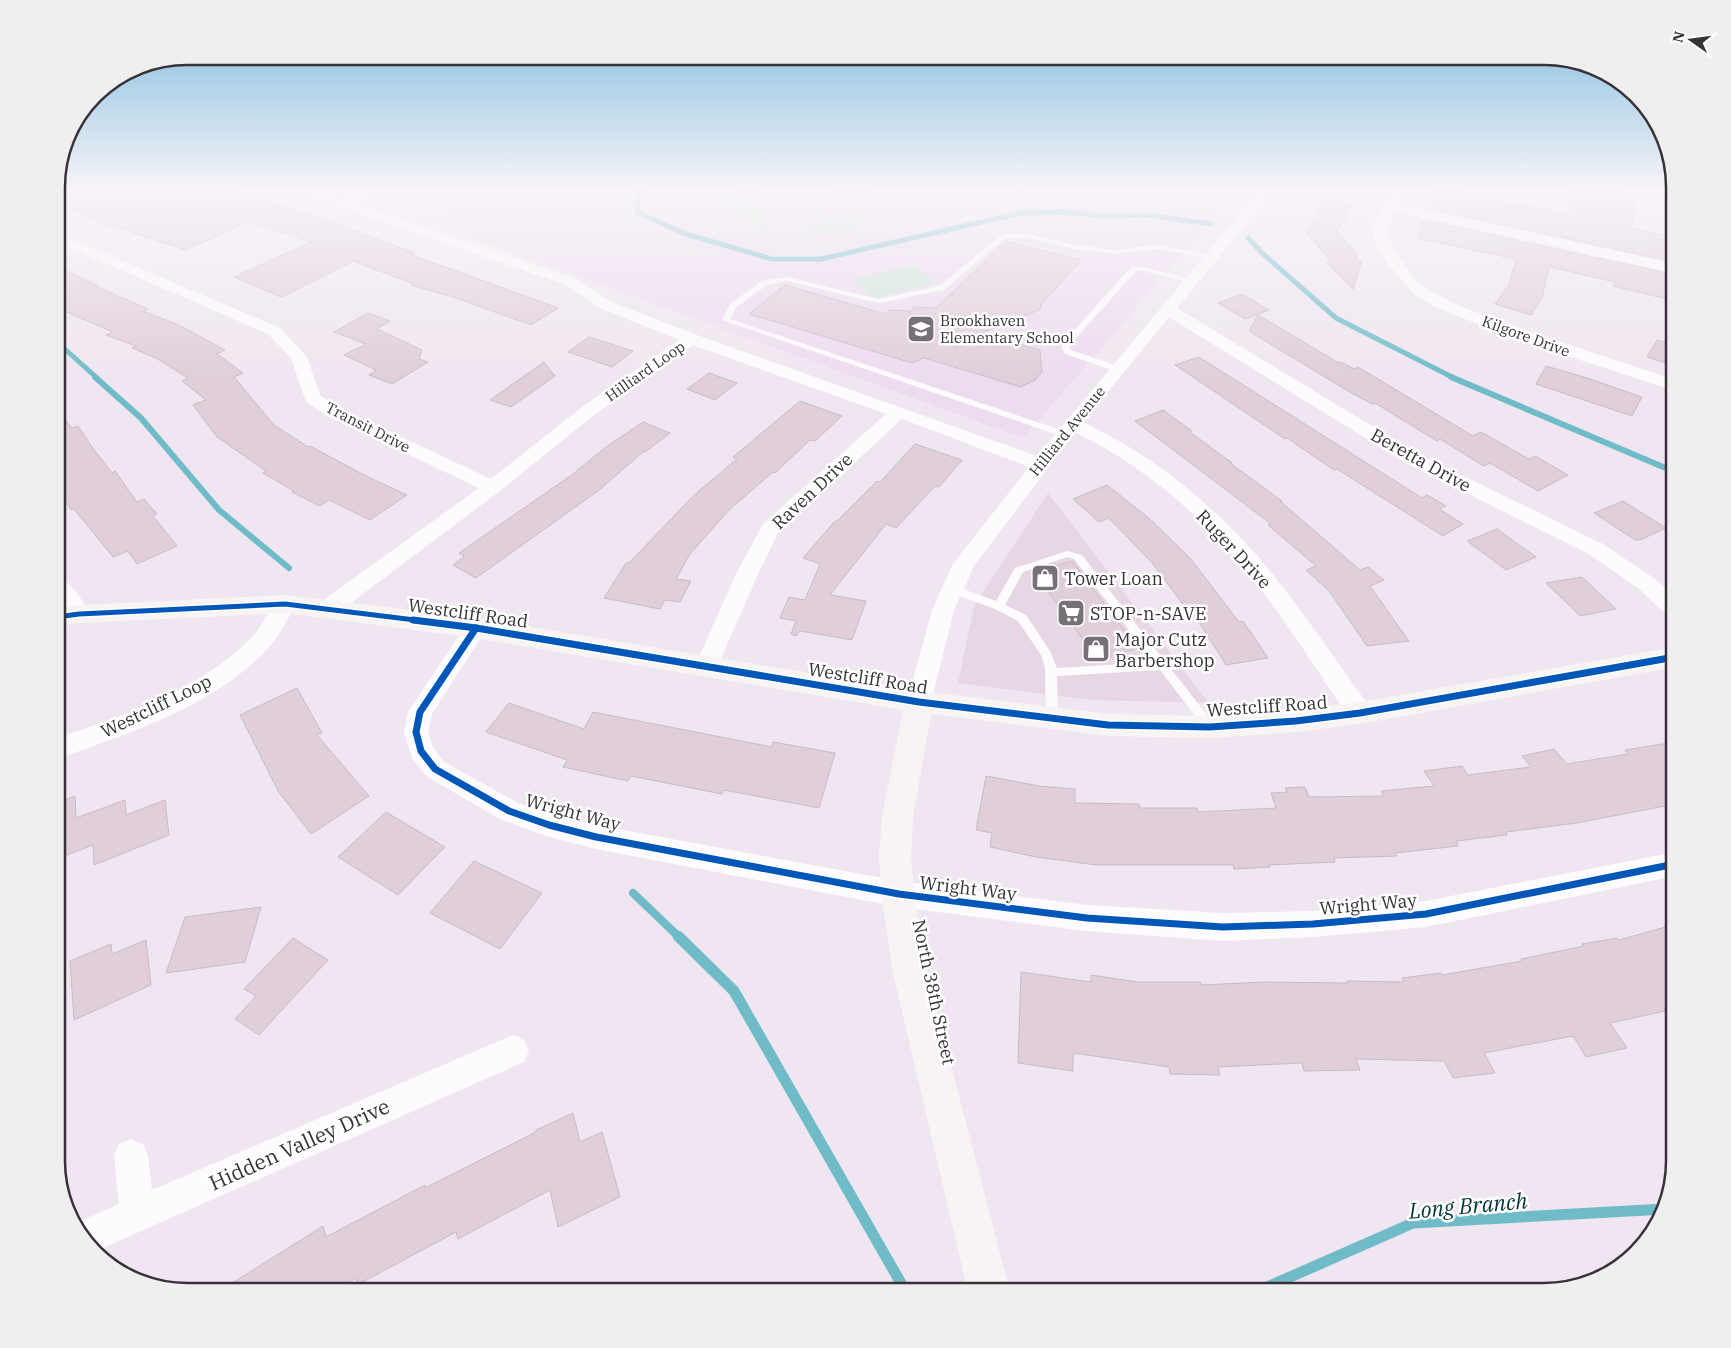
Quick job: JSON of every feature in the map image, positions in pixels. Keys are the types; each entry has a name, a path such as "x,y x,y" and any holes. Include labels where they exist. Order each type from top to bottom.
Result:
{"street":[{"name":"Transit Drive","path":"93,253 274,330 299,357 312,398 335,413 493,487"},
{"path":"486,253 570,282 606,305 691,339"},
{"name":"Hilliard Avenue","path":"919,702 943,610 964,564 1068,429 1215,253"},
{"name":"Kilgore Drive","path":"1388,253 1418,290 1446,306 1552,347 1666,383"},
{"path":"1602,253 1666,267"},
{"name":"Beretta Drive","path":"1167,309 1413,459 1596,549 1641,580 1666,601"},
{"name":"Hilliard Loop","path":"327,609 493,487 588,411 691,339 1040,464"},
{"name":"Raven Drive","path":"707,666 747,574 770,529 899,412"},
{"name":"Ruger Drive","path":"1068,429 1093,433 1125,452 1168,483 1220,527 1259,572 1360,713"},
{"name":"Westcliff Road","path":"68,616 285,604 476,628 919,702 1052,720 1108,725 1210,727 1296,721 1360,713 1666,659"},
{"name":"Westcliff Loop","path":"65,745 110,730 186,696 224,673 258,645 285,604"},
{"name":"Wright Way","path":"476,628 420,712 416,732 421,751 435,769 509,811 549,825 596,837 899,894 1087,918 1223,927 1314,924 1426,914 1666,866"},
{"name":"North 38th Street","path":"919,702 896,824 895,858 899,894 910,973 987,1283"},
{"name":"Hidden Valley Drive","path":"91,1236 513,1051"},
{"path":"131,1156 138,1214"}],"lane":[{"path":"983,253 941,288 878,302 787,279 765,283 733,306 726,320 1068,429"},
{"path":"1190,253 1212,257"},
{"path":"1118,369 1068,352 1065,346 1134,269 1143,269 1192,281"},
{"path":"999,606 1019,570 1061,555 1074,555 1082,560 1210,727"},
{"path":"952,588 999,606 1022,618 1046,654 1052,672 1052,720"},
{"path":"1052,672 1164,666"}],"shaded area":[{"path":"514,253 1184,253 1023,438"},
{"path":"1048,493 1209,703 1091,700 958,683 974,606"}],"green space":[{"path":"914,264 935,283 873,299 853,279"}],"building":[{"path":"287,253 415,253 412,255 558,308 531,325 456,298 411,285 414,284 353,261 281,297 234,277"},
{"name":"Brookhaven Elementary School","path":"993,253 1053,253 1081,260 1041,305 1041,309 982,333 1040,350 1042,372 1035,380 1021,387 924,358 912,363 749,314 785,285 885,314 889,310 911,311 914,307 936,308"},
{"path":"1324,253 1355,253 1357,255 1355,256 1359,261 1362,261 1353,289 1326,262 1331,261"},
{"path":"1487,253 1574,253 1666,273 1666,299 1613,286 1615,282 1549,267 1542,298 1531,315 1495,304 1509,285 1516,259"},
{"path":"1633,253 1666,253 1666,260"},
{"path":"65,271 148,309 143,311 179,325 225,350 217,354 243,373 234,377 274,425 308,447 310,446 366,476 407,495 370,520 329,500 320,506 292,492 294,491 263,473 266,471 217,437 193,405 206,400 182,381 188,378 156,358 132,348 136,346 106,335 113,332 65,311"},
{"path":"1242,294 1269,310 1245,319 1218,303"},
{"path":"368,313 390,321 377,329 422,350 419,359 428,362 392,384 369,375 376,370 344,355 366,344 334,332"},
{"path":"1258,315 1339,363 1341,362 1354,369 1358,367 1473,436 1481,432 1529,459 1535,456 1568,475 1538,491 1490,463 1484,466 1440,439 1437,441 1375,403 1372,404 1348,391 1249,331"},
{"path":"589,337 633,351 612,367 568,352"},
{"path":"1657,340 1666,342 1666,363 1647,357"},
{"path":"1199,357 1422,498 1427,495 1446,506 1439,509 1463,524 1443,536 1337,469 1334,470 1287,438 1285,439 1175,365"},
{"path":"544,362 555,376 511,407 490,400"},
{"path":"1546,366 1642,397 1632,416 1536,384"},
{"path":"709,373 737,383 715,400 687,389"},
{"path":"800,401 842,416 815,441 810,440 775,473 773,472 729,510 690,554 676,579 691,581 680,602 665,600 660,609 604,598 626,563 629,563 694,495 737,459 733,457"},
{"path":"1163,410 1282,501 1280,501 1360,570 1368,567 1384,580 1370,586 1409,641 1367,646 1329,591 1306,570 1316,566 1268,525 1271,524 1135,421"},
{"path":"65,420 72,428 78,426 112,473 115,471 137,502 144,499 157,514 153,516 177,546 137,564 128,551 113,557 74,509 71,510 65,500"},
{"path":"643,422 670,433 644,451 598,491 476,578 453,565 464,556 459,553 573,474 606,447"},
{"path":"915,444 962,460 939,487 935,486 896,528 886,524 830,595 866,601 852,640 800,631 796,636 791,634 796,621 780,618 789,597 805,600 820,564 803,558 835,521 877,481 880,482"},
{"path":"1107,485 1150,519 1190,558 1239,622 1243,621 1268,658 1226,665 1189,606 1185,607 1153,564 1109,518 1099,522 1073,499"},
{"path":"1623,501 1666,528 1640,540 1635,540 1594,513"},
{"path":"1497,529 1536,557 1506,570 1467,541"},
{"path":"1072,561 1138,648 1098,660 1034,572"},
{"path":"1582,577 1616,609 1580,616 1546,583"},
{"path":"297,688 322,733 317,735 369,796 311,834 278,791 240,715"},
{"path":"509,703 584,729 593,712 772,747 773,742 835,753 819,808 724,790 722,794 631,776 628,781 563,767 567,760 486,732"},
{"path":"1666,743 1666,806 1577,823 1506,832 1507,835 1456,841 1458,846 1395,853 1397,856 1334,858 1335,862 1269,865 1270,867 1234,869 1233,865 1096,865 1036,857 990,847 992,833 976,830 986,776 1039,786 1075,789 1075,803 1139,804 1140,808 1197,808 1198,812 1276,808 1271,793 1287,792 1285,788 1305,787 1309,797 1384,796 1381,791 1434,786 1424,771 1462,766 1468,775 1531,767 1522,756 1554,749 1567,764 1628,754 1625,750"},
{"path":"75,796 76,818 125,800 126,815 165,800 169,835 94,865 93,845 65,856 65,800"},
{"path":"386,812 445,847 398,895 338,857"},
{"path":"474,861 542,893 500,949 430,913"},
{"path":"261,907 245,962 166,973 185,917"},
{"path":"1666,927 1666,1011 1610,1023 1627,1048 1586,1057 1573,1036 1484,1053 1495,1073 1453,1078 1444,1061 1356,1059 1360,1070 1304,1071 1302,1063 1218,1067 1220,1075 1170,1074 1169,1067 1073,1053 1073,1071 1018,1063 1021,972 1091,982 1091,975 1138,982 1200,982 1201,985 1264,982 1404,982 1402,978 1441,973 1442,975 1522,961 1521,959 1584,946 1582,944 1617,938 1619,940"},
{"path":"293,938 328,960 259,1035 235,1019 256,996 244,989"},
{"path":"146,940 151,985 74,1020 70,961 111,944 112,954"},
{"path":"573,1113 580,1142 602,1132 620,1197 558,1227 550,1190 458,1239 456,1232 361,1283 357,1283 356,1278 348,1283 232,1283 323,1226 326,1237 425,1185 425,1188 536,1132 536,1130"}],"waterway":[{"path":"751,253 772,259 821,259 847,253"},
{"path":"1262,253 1336,318 1454,378"},
{"path":"65,349 97,378"},
{"path":"95,377 141,418 219,510 289,568"},
{"path":"1451,377 1666,468"},
{"path":"633,893 679,937"},
{"path":"678,936 734,991 901,1283"},
{"name":"Long Branch","path":"1276,1283 1413,1223 1656,1210"}],"cycle path":[{"path":"65,616 285,604 476,628 919,702 1108,725 1210,727 1296,721 1360,713 1666,659"},
{"path":"476,628 420,712 416,732 421,751 435,769 509,811 549,825 596,837 899,894 1087,918 1223,927 1313,924 1426,914 1666,866"}],"place":[{"name":"Brookhaven Elementary School","path":"921,329"},
{"name":"Tower Loan","path":"1045,578"},
{"name":"STOP-n-SAVE","path":"1071,613"},
{"name":"Major Cutz Barbershop","path":"1096,649"}]}
